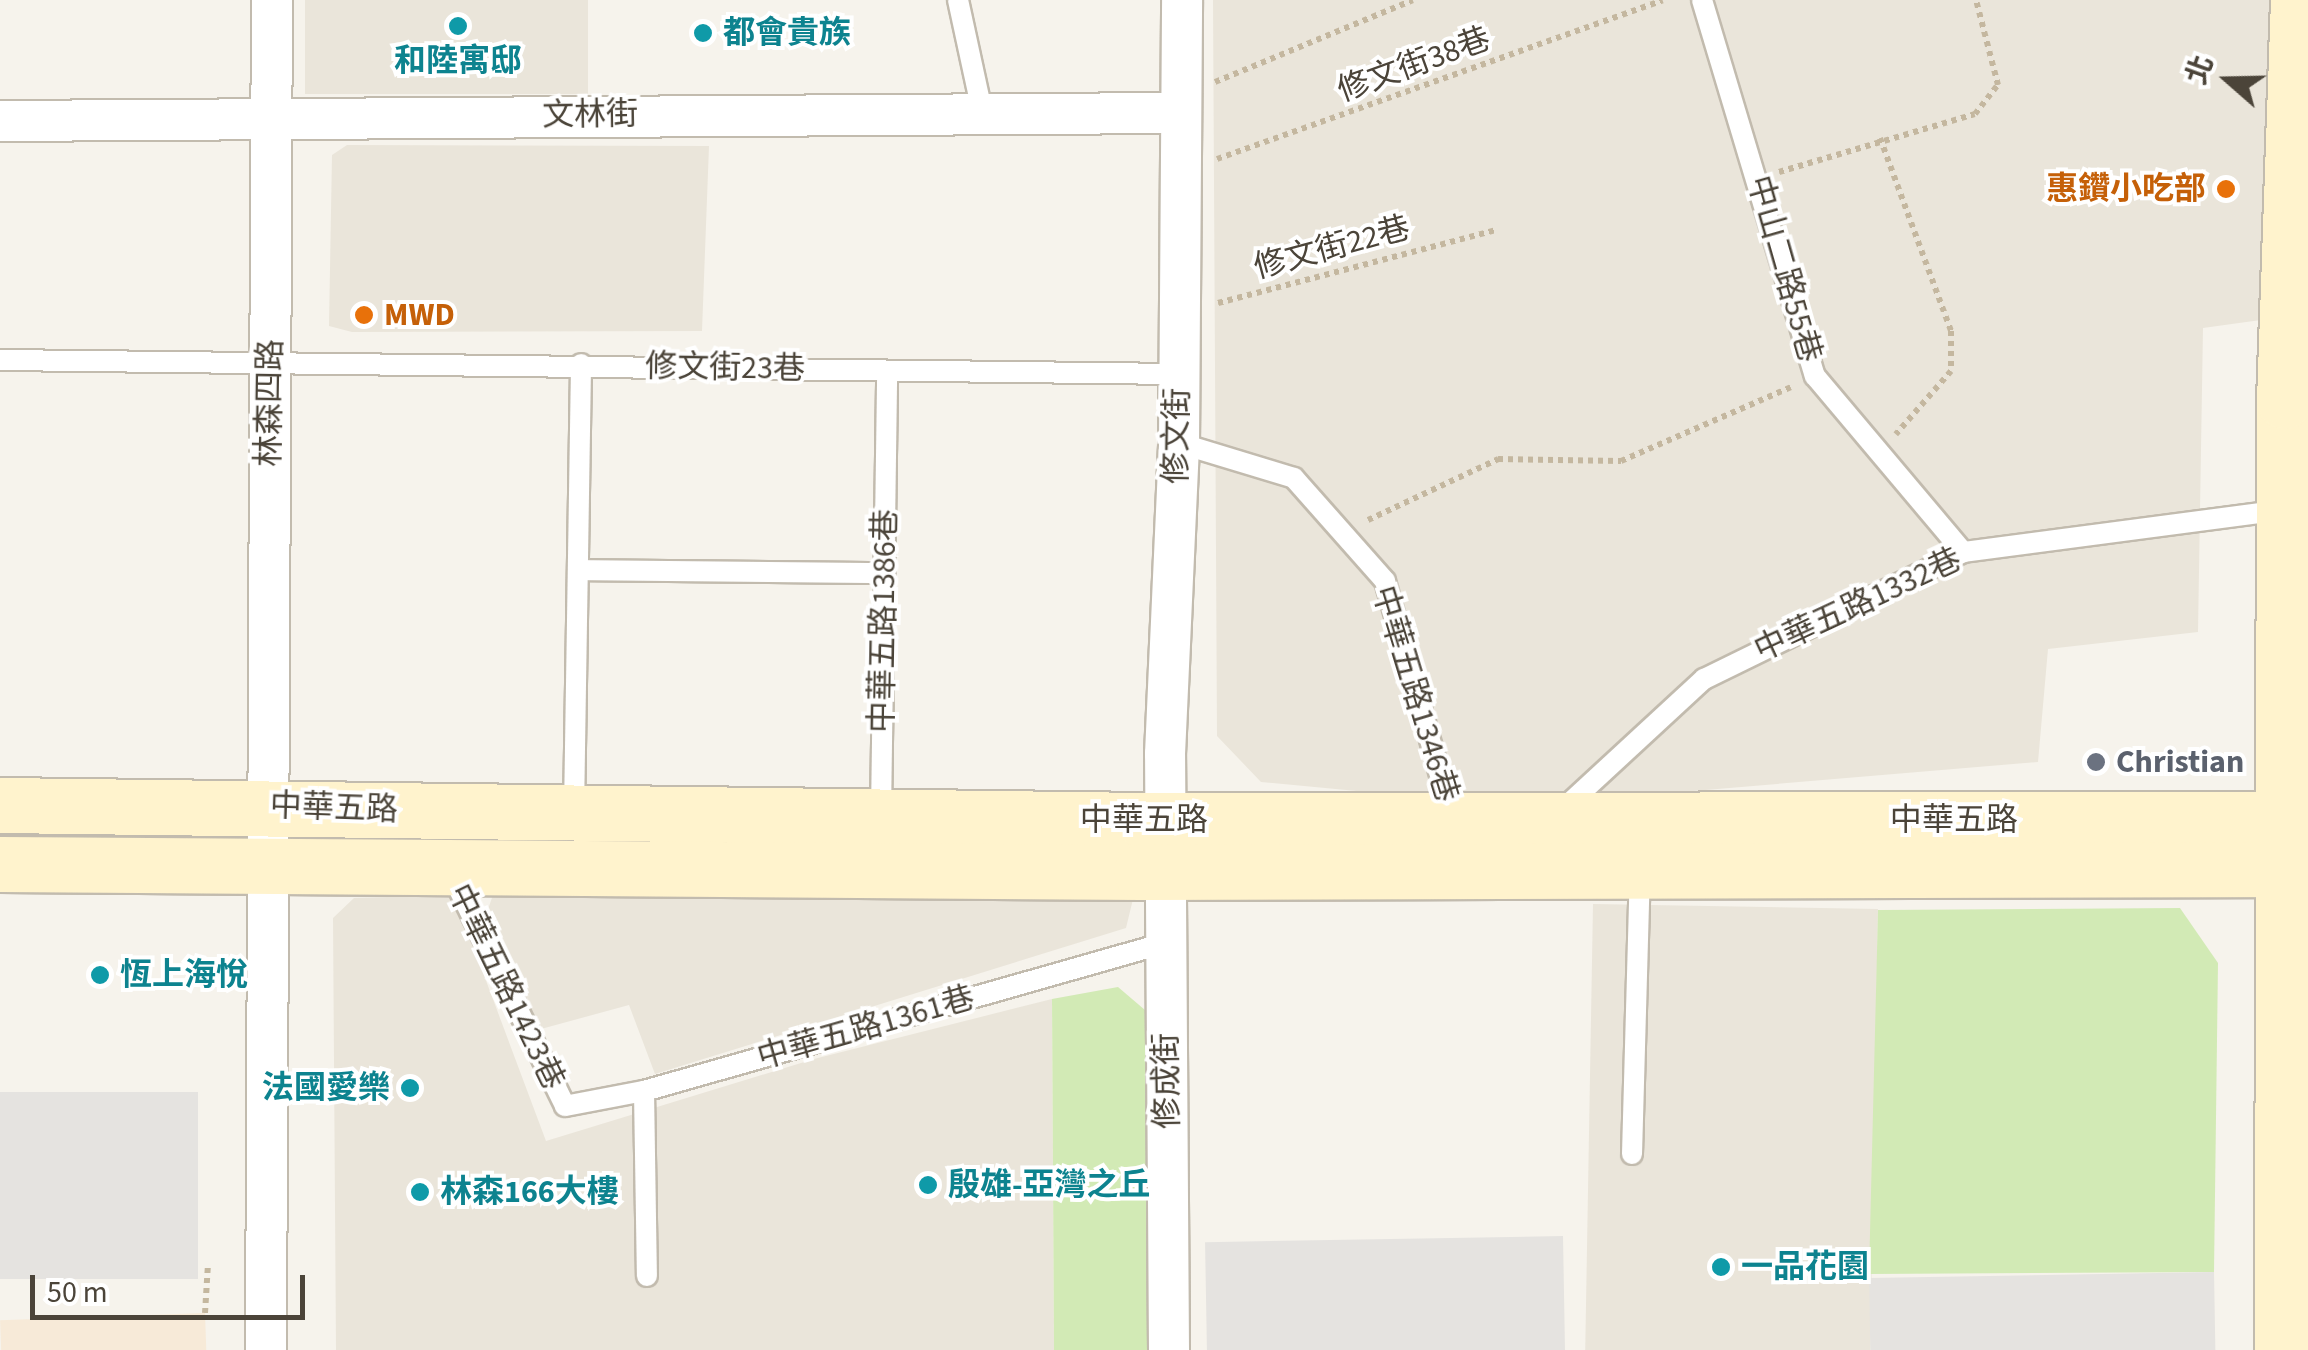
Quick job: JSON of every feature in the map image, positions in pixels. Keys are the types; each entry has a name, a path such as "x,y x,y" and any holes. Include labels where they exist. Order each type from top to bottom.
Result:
{"main road":[{"path":"2282,1350 2301,843 2283,510 2296,401 2301,26"},
{"name":"中華五路","path":"0,805 266,806 574,842 1166,846 1640,870 2301,843"},
{"name":"中華五路","path":"1166,846 1454,821 2301,843"},
{"name":"中華五路","path":"0,864 448,867 574,842"}],"street":[{"name":"林森四路","path":"266,864 272,0"},
{"name":"修文街","path":"1166,846 1178,444 1182,0"},
{"name":"文林街","path":"0,121 982,111 1180,105"},
{"name":"修成街","path":"1166,846 1169,1350"},
{"path":"266,864 266,1350"}],"lane":[{"path":"958,0 982,111"},
{"name":"中山二路55巷","path":"1702,0 1815,376 1963,552"},
{"name":"修文街23巷","path":"0,360 271,368 581,364 1178,374"},
{"path":"574,842 581,364"},
{"name":"中華五路1386巷","path":"880,844 887,371"},
{"name":"中華五路1346巷","path":"1178,444 1294,478 1385,580 1454,821"},
{"name":"中華五路1332巷","path":"1551,821 1704,679 1963,552 2283,510"},
{"path":"578,570 884,573"},
{"name":"中華五路1423巷","path":"448,867 565,1106"},
{"path":"1632,1154 1640,870"},
{"name":"中華五路1361巷","path":"565,1106 644,1092 1165,943"},
{"path":"644,1092 647,1276"}],"path":[{"path":"1180,105 1413,0"},
{"name":"修文街38巷","path":"1180,166 1245,153 1663,0"},
{"path":"1758,179 1880,138 1976,114 1998,85 1976,0"},
{"path":"1878,452 1951,370 1951,331 1880,138"},
{"name":"修文街22巷","path":"1179,313 1497,230"},
{"path":"1342,532 1498,458 1621,461 1815,376"},
{"path":"206,1313 208,1264"}],"shaded area":[{"name":"和陸寓邸","path":"305,0 588,0 588,94 305,94"},
{"path":"1213,0 2279,0 2268,319 2203,328 2198,632 2048,649 2038,762 1514,806 1261,782 1217,736"},
{"path":"347,145 709,146 702,331 352,332 329,326 332,155"},
{"path":"494,892 1134,895 1126,928 655,1074 629,1005 541,1029 485,918"},
{"path":"454,895 546,1141 814,1059 1052,999 1054,1350 336,1350 333,918 354,898"},
{"name":"一品花園","path":"1593,904 1878,909 1870,1350 1585,1350"},
{"path":"0,1092 198,1092 198,1279 0,1279"},
{"path":"1563,1236 1565,1350 1207,1350 1205,1242"},
{"path":"2214,1272 2215,1350 1870,1350 1869,1278"},
{"path":"205,1313 206,1350 1,1350 0,1320"}],"green space":[{"path":"2180,908 2218,963 2214,1272 1869,1274 1878,910"},
{"path":"1118,987 1152,1016 1152,1350 1054,1350 1052,999"}],"place":[{"name":"和陸寓邸","path":"458,26"},
{"name":"都會貴族","path":"703,33"},
{"name":"惠鑽小吃部","path":"2226,189"},
{"name":"MWD","path":"364,315"},
{"name":"Christian","path":"2096,762"},
{"name":"恆上海悅","path":"100,975"},
{"name":"法國愛樂","path":"410,1088"},
{"name":"殷雄-亞灣之丘","path":"928,1185"},
{"name":"林森166大樓","path":"420,1192"},
{"name":"一品花園","path":"1721,1267"}]}
